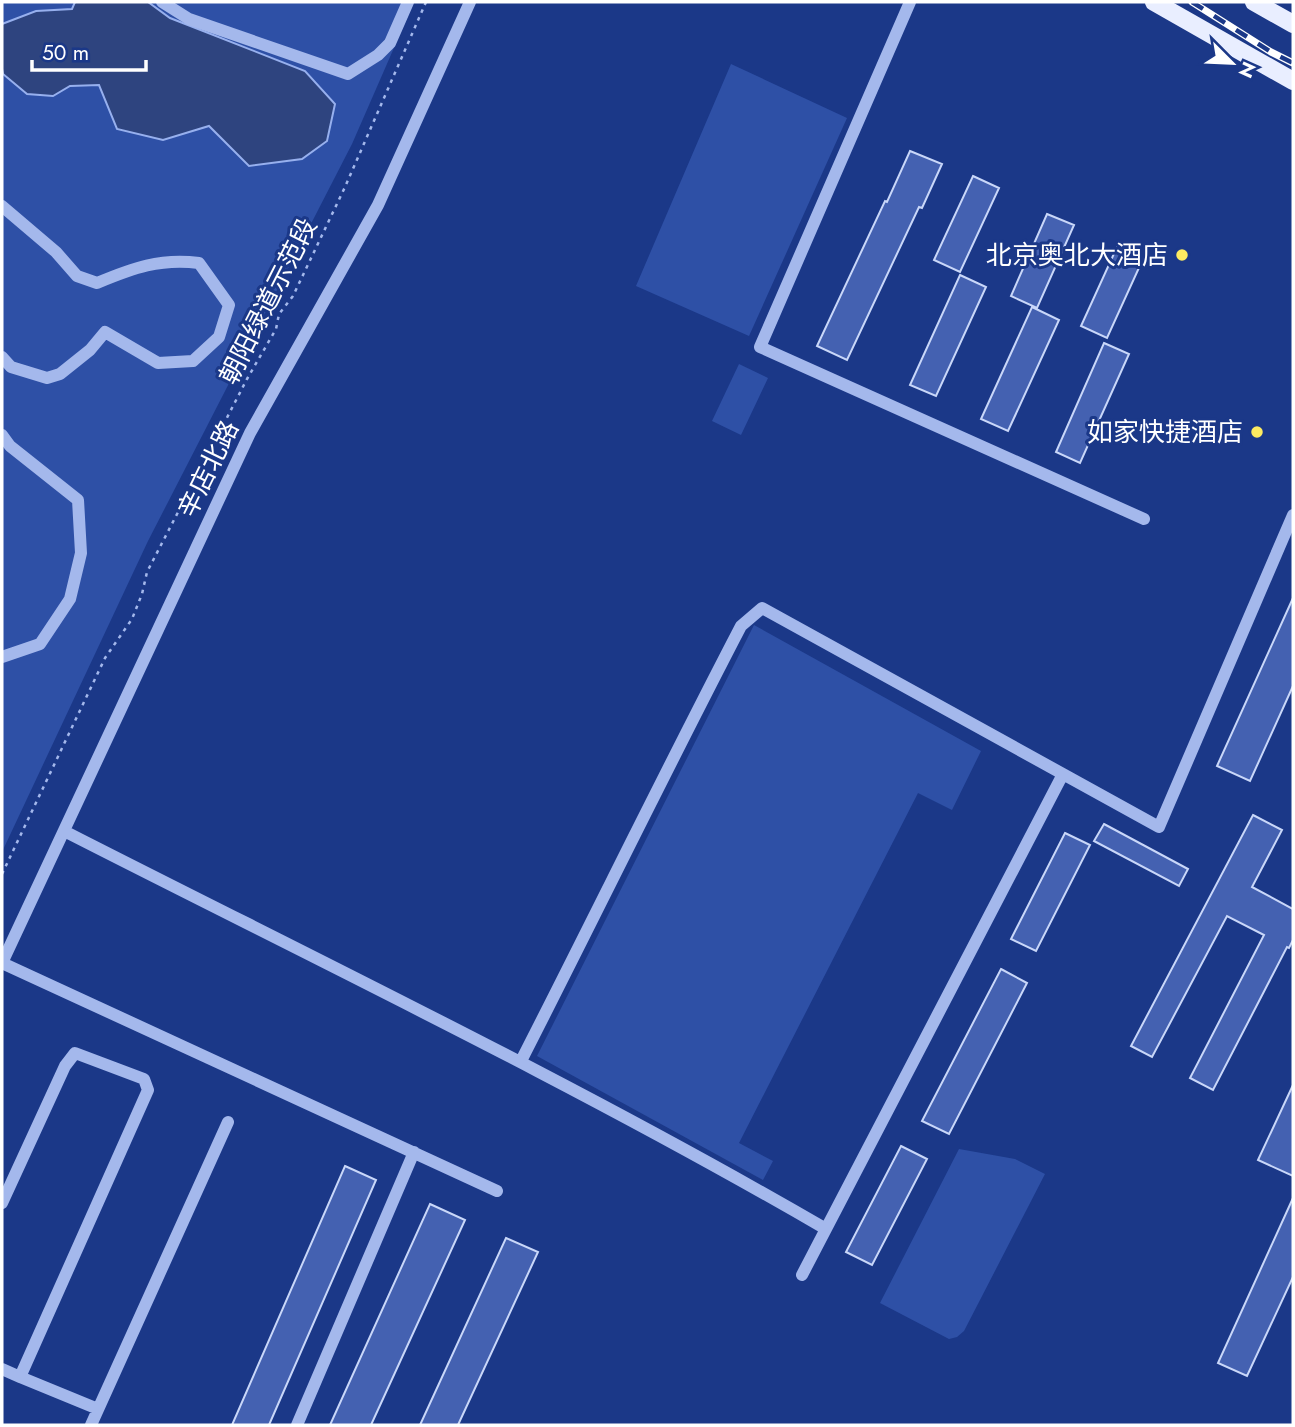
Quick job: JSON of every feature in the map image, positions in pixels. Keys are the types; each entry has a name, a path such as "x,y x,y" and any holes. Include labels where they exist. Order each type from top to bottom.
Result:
{"main road":[{"path":"1154,2 1293,81"},
{"path":"1254,2 1293,24"}],"street":[{"path":"162,2 189,19 348,74 378,55 390,43 408,2"},
{"name":"辛店北路","path":"2,963 250,433 378,205 470,2"},
{"path":"910,2 760,347 1144,519"},
{"path":"2,206 56,252 77,275 97,283 141,266 176,260 199,263 229,305 219,337 193,360 158,363 105,332 90,350 60,374 47,377 10,367 2,357"},
{"path":"2,435 10,446 78,500 81,553 70,599 40,644 2,657"},
{"path":"521,1061 636,835 657,787 741,626 762,608 1159,827 1293,515"},
{"path":"803,1275 1063,774"},
{"path":"64,831 521,1061 826,1229"},
{"path":"2,963 497,1191"},
{"path":"2,1203 65,1066 75,1054 144,1079 148,1090 20,1377"},
{"path":"91,1425 228,1122"},
{"path":"297,1425 414,1152"},
{"path":"2,1369 99,1409"}],"path":[{"name":"朝阳绿道示范段","path":"2,874 105,658 132,619 147,572 276,328 279,314 293,296 345,187 426,2"}],"shaded area":[{"path":"2,2 414,2 352,144 148,541 2,852"},
{"path":"75,2 148,2 170,18 305,71 335,104 327,141 302,159 249,166 209,126 163,140 117,129 99,85 70,86 53,96 27,94 3,74 2,24 36,11 72,9"},
{"path":"731,64 847,118 749,336 636,286"},
{"path":"739,364 768,378 741,435 712,421"},
{"path":"754,625 981,751 952,810 918,793 739,1143 773,1161 763,1180 537,1056"},
{"path":"959,1149 1015,1159 1045,1174 964,1331 949,1339 880,1303"}],"building":[{"path":"910,151 942,164 847,360 817,346"},
{"path":"973,176 999,188 960,272 934,260"},
{"path":"1047,214 1074,225 1037,308 1011,296"},
{"path":"1117,247 1143,259 1107,338 1081,326"},
{"path":"960,275 986,287 936,396 910,385"},
{"path":"1032,307 1059,320 1008,431 981,419"},
{"path":"1104,343 1129,354 1080,463 1056,452"},
{"path":"1293,598 1293,686 1250,781 1217,766"},
{"path":"1253,815 1282,830 1252,887 1293,909 1293,940 1213,1090 1190,1078 1264,935 1227,916 1152,1057 1131,1046"},
{"path":"1104,824 1188,869 1179,886 1094,841"},
{"path":"1065,833 1090,845 1036,951 1011,939"},
{"path":"1001,969 1027,983 949,1134 922,1121"},
{"path":"1293,1085 1293,1176 1258,1160"},
{"path":"901,1146 927,1159 872,1265 846,1252"},
{"path":"345,1166 376,1180 269,1425 232,1425"},
{"path":"1293,1198 1293,1277 1247,1376 1218,1363"},
{"path":"430,1204 465,1220 371,1425 330,1425"},
{"path":"506,1238 538,1252 458,1425 420,1425"}],"railway":[{"path":"1192,2 1293,63"}],"place":[{"name":"北京奥北大酒店","path":"1182,255"},
{"name":"如家快捷酒店","path":"1257,432"}]}
